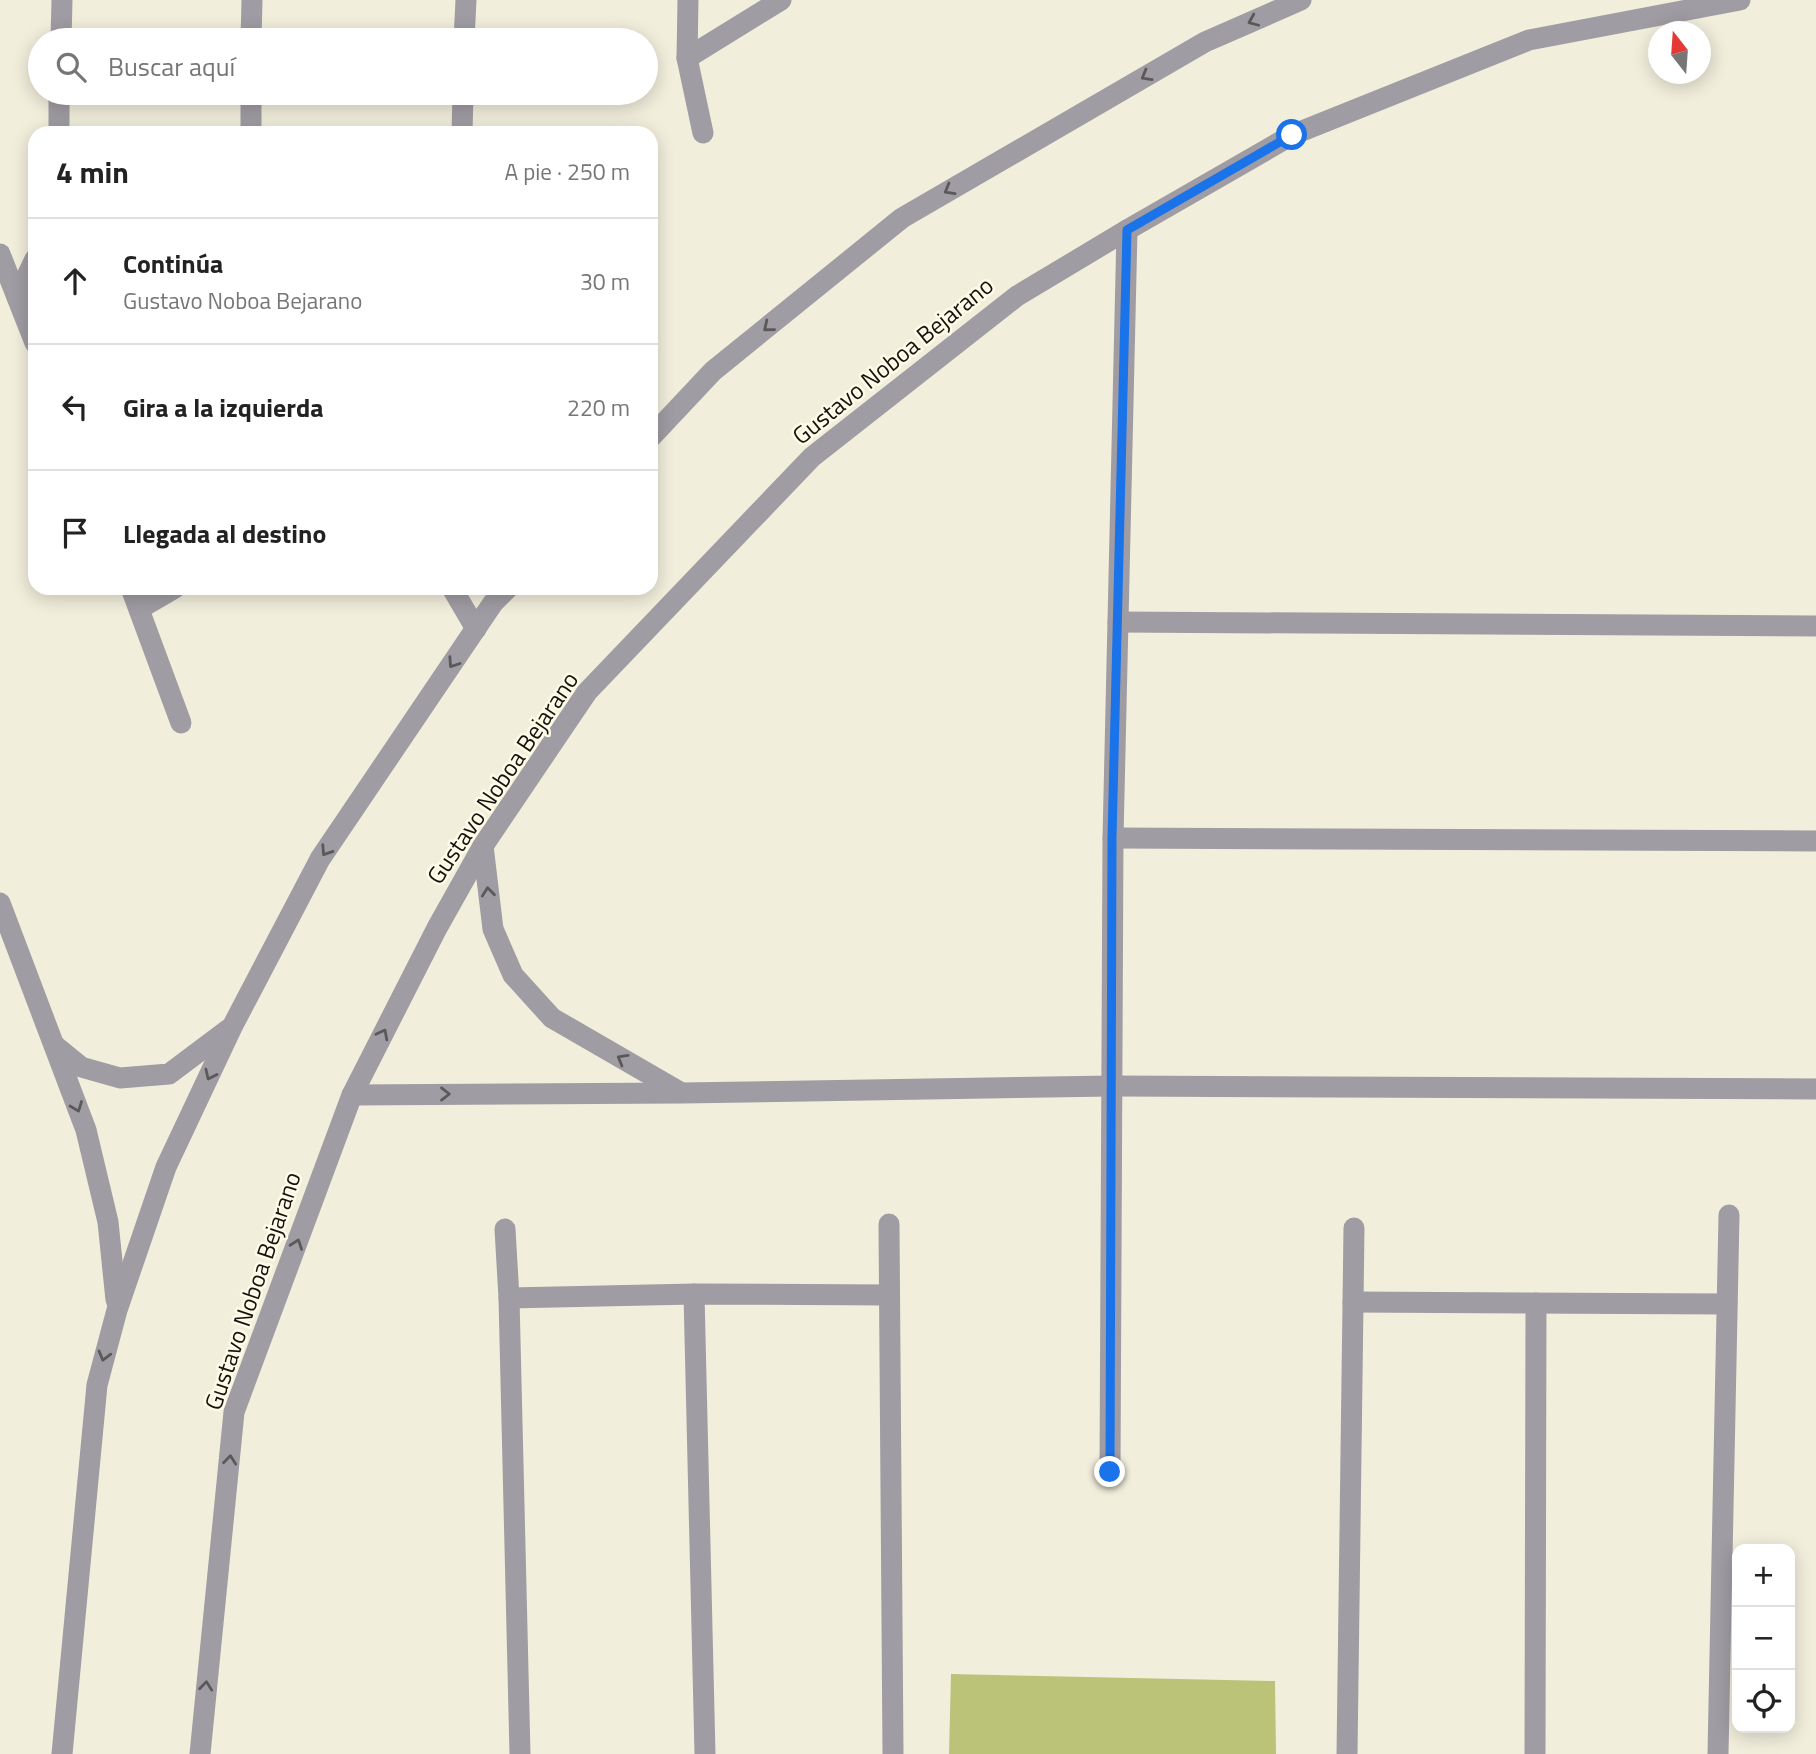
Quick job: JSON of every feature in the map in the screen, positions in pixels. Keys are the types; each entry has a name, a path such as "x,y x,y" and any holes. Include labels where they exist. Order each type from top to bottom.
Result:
{"street":[{"path":"61,28 62,0"},
{"path":"251,28 252,0"},
{"path":"465,28 466,0"},
{"path":"688,0 687,58 704,133"},
{"path":"687,58 781,0"},
{"path":"658,430 713,371 902,218 1205,42 1301,0"},
{"name":"Gustavo Noboa Bejarano","path":"200,1754 234,1412 352,1095 437,928 483,846 587,692 812,457 1017,296 1292,135 1529,40 1740,0"},
{"path":"58,126 59,105"},
{"path":"251,105 251,126"},
{"path":"461,126 462,105"},
{"path":"1110,1472 1112,838 1127,230"},
{"path":"0,254 28,325"},
{"path":"17,297 28,274"},
{"path":"134,595 181,723"},
{"path":"139,609 162,595"},
{"path":"456,595 476,629"},
{"path":"62,1754 97,1385 117,1310 166,1167 232,1027 320,859 501,595"},
{"path":"1118,622 1816,626"},
{"path":"1112,838 1816,841"},
{"path":"483,846 493,929 513,975 552,1018 681,1093"},
{"path":"0,903 86,1130 108,1222 117,1310"},
{"path":"53,1044 81,1067 120,1078 169,1073 232,1027"},
{"path":"352,1095 1112,1086 1816,1088"},
{"path":"1718,1754 1728,1215"},
{"path":"889,1224 893,1754"},
{"path":"1347,1754 1354,1228"},
{"path":"505,1229 520,1754"},
{"path":"509,1298 694,1294 889,1295"},
{"path":"694,1294 705,1754"},
{"path":"1353,1302 1727,1304"},
{"path":"1535,1754 1536,1303"}],"green space":[{"path":"951,1674 1275,1681 1276,1754 949,1754"}],"route":[{"path":"1110,1472 1112,838 1127,230 1292,135"}]}
